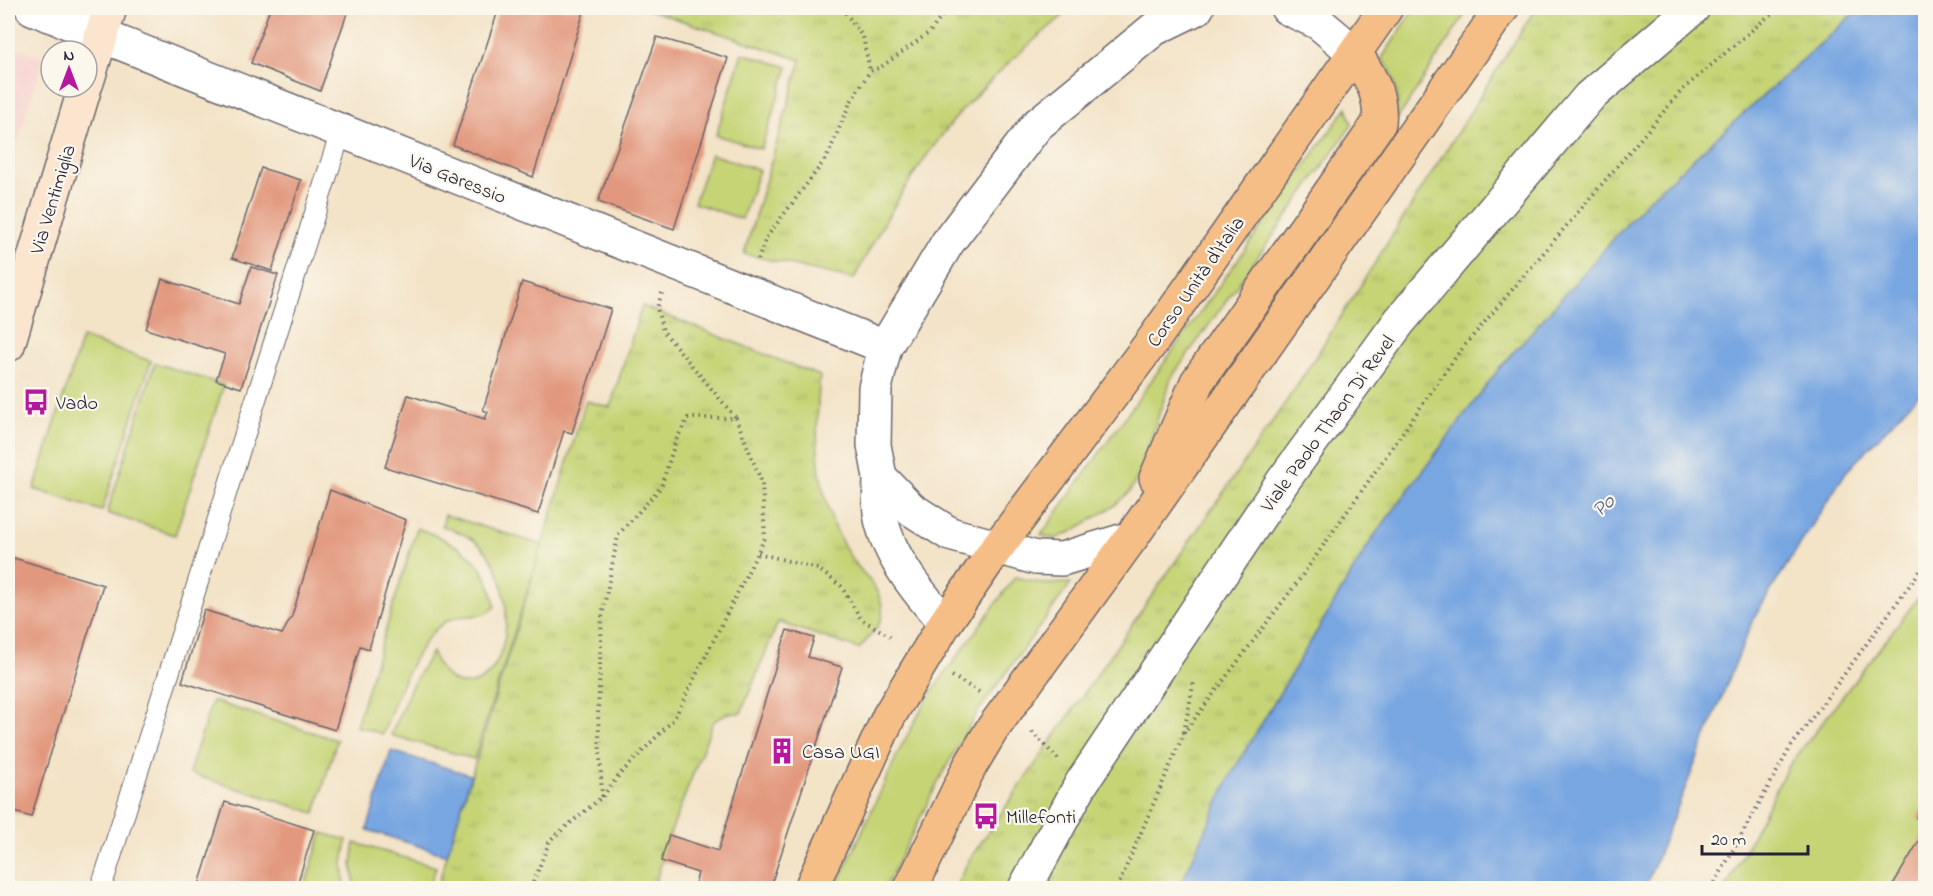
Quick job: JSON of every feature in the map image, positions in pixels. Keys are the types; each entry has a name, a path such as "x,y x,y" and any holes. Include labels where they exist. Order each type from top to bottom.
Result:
{"main road":[{"name":"Corso Unità d'Italia","path":"811,888 889,716 945,623 996,549 1154,339 1356,54 1386,8"},
{"path":"911,888 969,768 991,731 1131,538 1502,8"},
{"path":"1131,538 1197,382 1379,123 1381,107 1377,89 1356,54"}],"street":[{"name":"Via Garessio","path":"32,8 105,21 341,131 885,347"},
{"path":"945,623 915,586 888,543 880,517 880,477 874,445 875,388 885,347 948,242 1037,125 1146,18 1197,8"},
{"path":"1287,8 1319,23 1356,54"},
{"name":"Viale Paolo Thaon Di Revel","path":"1025,888 1081,784 1283,481 1399,322 1589,97 1693,8"},
{"path":"99,41 105,21"},
{"name":"Via Ventimiglia","path":"8,345 82,99"},
{"path":"880,477 911,509 950,534 996,549 1036,558 1062,559 1131,538"}],"lane":[{"path":"101,888 341,131"}],"path":[{"path":"842,8 863,37 870,71"},
{"path":"766,238 827,157 850,103 870,71 881,67 930,32 948,8"},
{"path":"1117,888 1184,733 1299,580 1460,351 1683,90 1778,8"},
{"path":"531,888 550,840 602,797 620,774 674,718 765,538 762,483 736,418 663,331 657,308"},
{"path":"602,797 598,713 602,617 618,535 661,487 676,440 688,418 736,418"},
{"path":"758,553 818,569 841,586 861,619 893,638"},
{"path":"1712,888 1790,748 1926,563"},
{"path":"946,672 988,698"}],"shaded area":[{"path":"8,44 39,56 39,74 8,172"}],"green space":[{"path":"644,8 1059,8 1064,15 1004,68 949,126 897,200 854,279 744,254 801,60"},
{"path":"1415,8 1469,8 1397,120 1396,87 1391,72 1382,58"},
{"path":"1536,8 1860,8 1647,201 1498,370 1372,539 1232,773 1179,888 955,888 969,860 1299,383"},
{"path":"742,53 788,67 761,149 716,135"},
{"path":"1347,107 1352,125 1171,378 1139,475 1130,491 1114,506 1071,532 1055,539 1041,535"},
{"path":"711,154 759,170 742,219 694,203"},
{"path":"642,306 820,376 817,422 819,467 823,489 837,532 852,560 872,584 880,598 882,612 879,624 859,649 778,622 741,713 727,713 713,722 667,842 654,888 437,888 586,401 610,407"},
{"path":"82,338 151,361 102,511 34,489"},
{"path":"155,363 224,385 175,535 107,513"},
{"path":"445,515 542,545 474,759 391,735 411,687 432,652 439,667 448,677 458,683 468,684 479,681 488,674 496,663 502,648 506,619 503,588 498,573 483,548 461,533 442,526"},
{"path":"417,528 446,540 469,555 486,576 495,607 485,614 451,619 439,626 428,638 409,670 383,734 356,726"},
{"path":"1015,577 1044,584 1071,583 977,713 941,776 885,888 836,888 900,749 928,697"},
{"path":"1925,589 1925,888 1726,888 1786,770"},
{"path":"212,701 337,740 315,813 189,773"},
{"path":"322,833 347,840 343,864 345,888 304,888"},
{"path":"355,843 436,867 429,888 355,888 352,863"}],"water":[{"name":"Po","path":"1860,8 1925,8 1925,388 1846,472 1754,617 1645,888 1179,888 1232,773 1372,539 1498,370 1647,201"},
{"path":"391,751 471,775 447,855 367,830"}],"building":[{"path":"270,8 349,8 320,91 251,63"},
{"path":"499,8 585,8 533,177 453,145"},
{"path":"657,37 728,58 674,229 598,202"},
{"path":"261,168 301,180 272,271 232,258"},
{"path":"251,267 278,275 241,388 216,380 225,354 146,329 162,279 239,304"},
{"path":"522,282 611,309 572,433 564,431 538,514 385,467 408,395 485,419 488,412 483,410"},
{"path":"330,490 406,520 369,649 360,646 335,730 182,682 204,610 282,634 292,616"},
{"path":"14,558 103,585 31,817 8,810 8,581"},
{"name":"Casa UGI","path":"787,630 814,638 808,657 842,667 770,888 694,888 698,873 661,861 669,835 718,851"},
{"path":"1926,801 1926,824 1916,818"},
{"path":"225,802 314,830 296,888 198,888"},
{"path":"1926,829 1926,888 1891,888"}],"place":[{"name":"Vado","path":"36,402"},
{"name":"Casa UGI","path":"782,751"},
{"name":"Millefonti","path":"986,816"}]}
